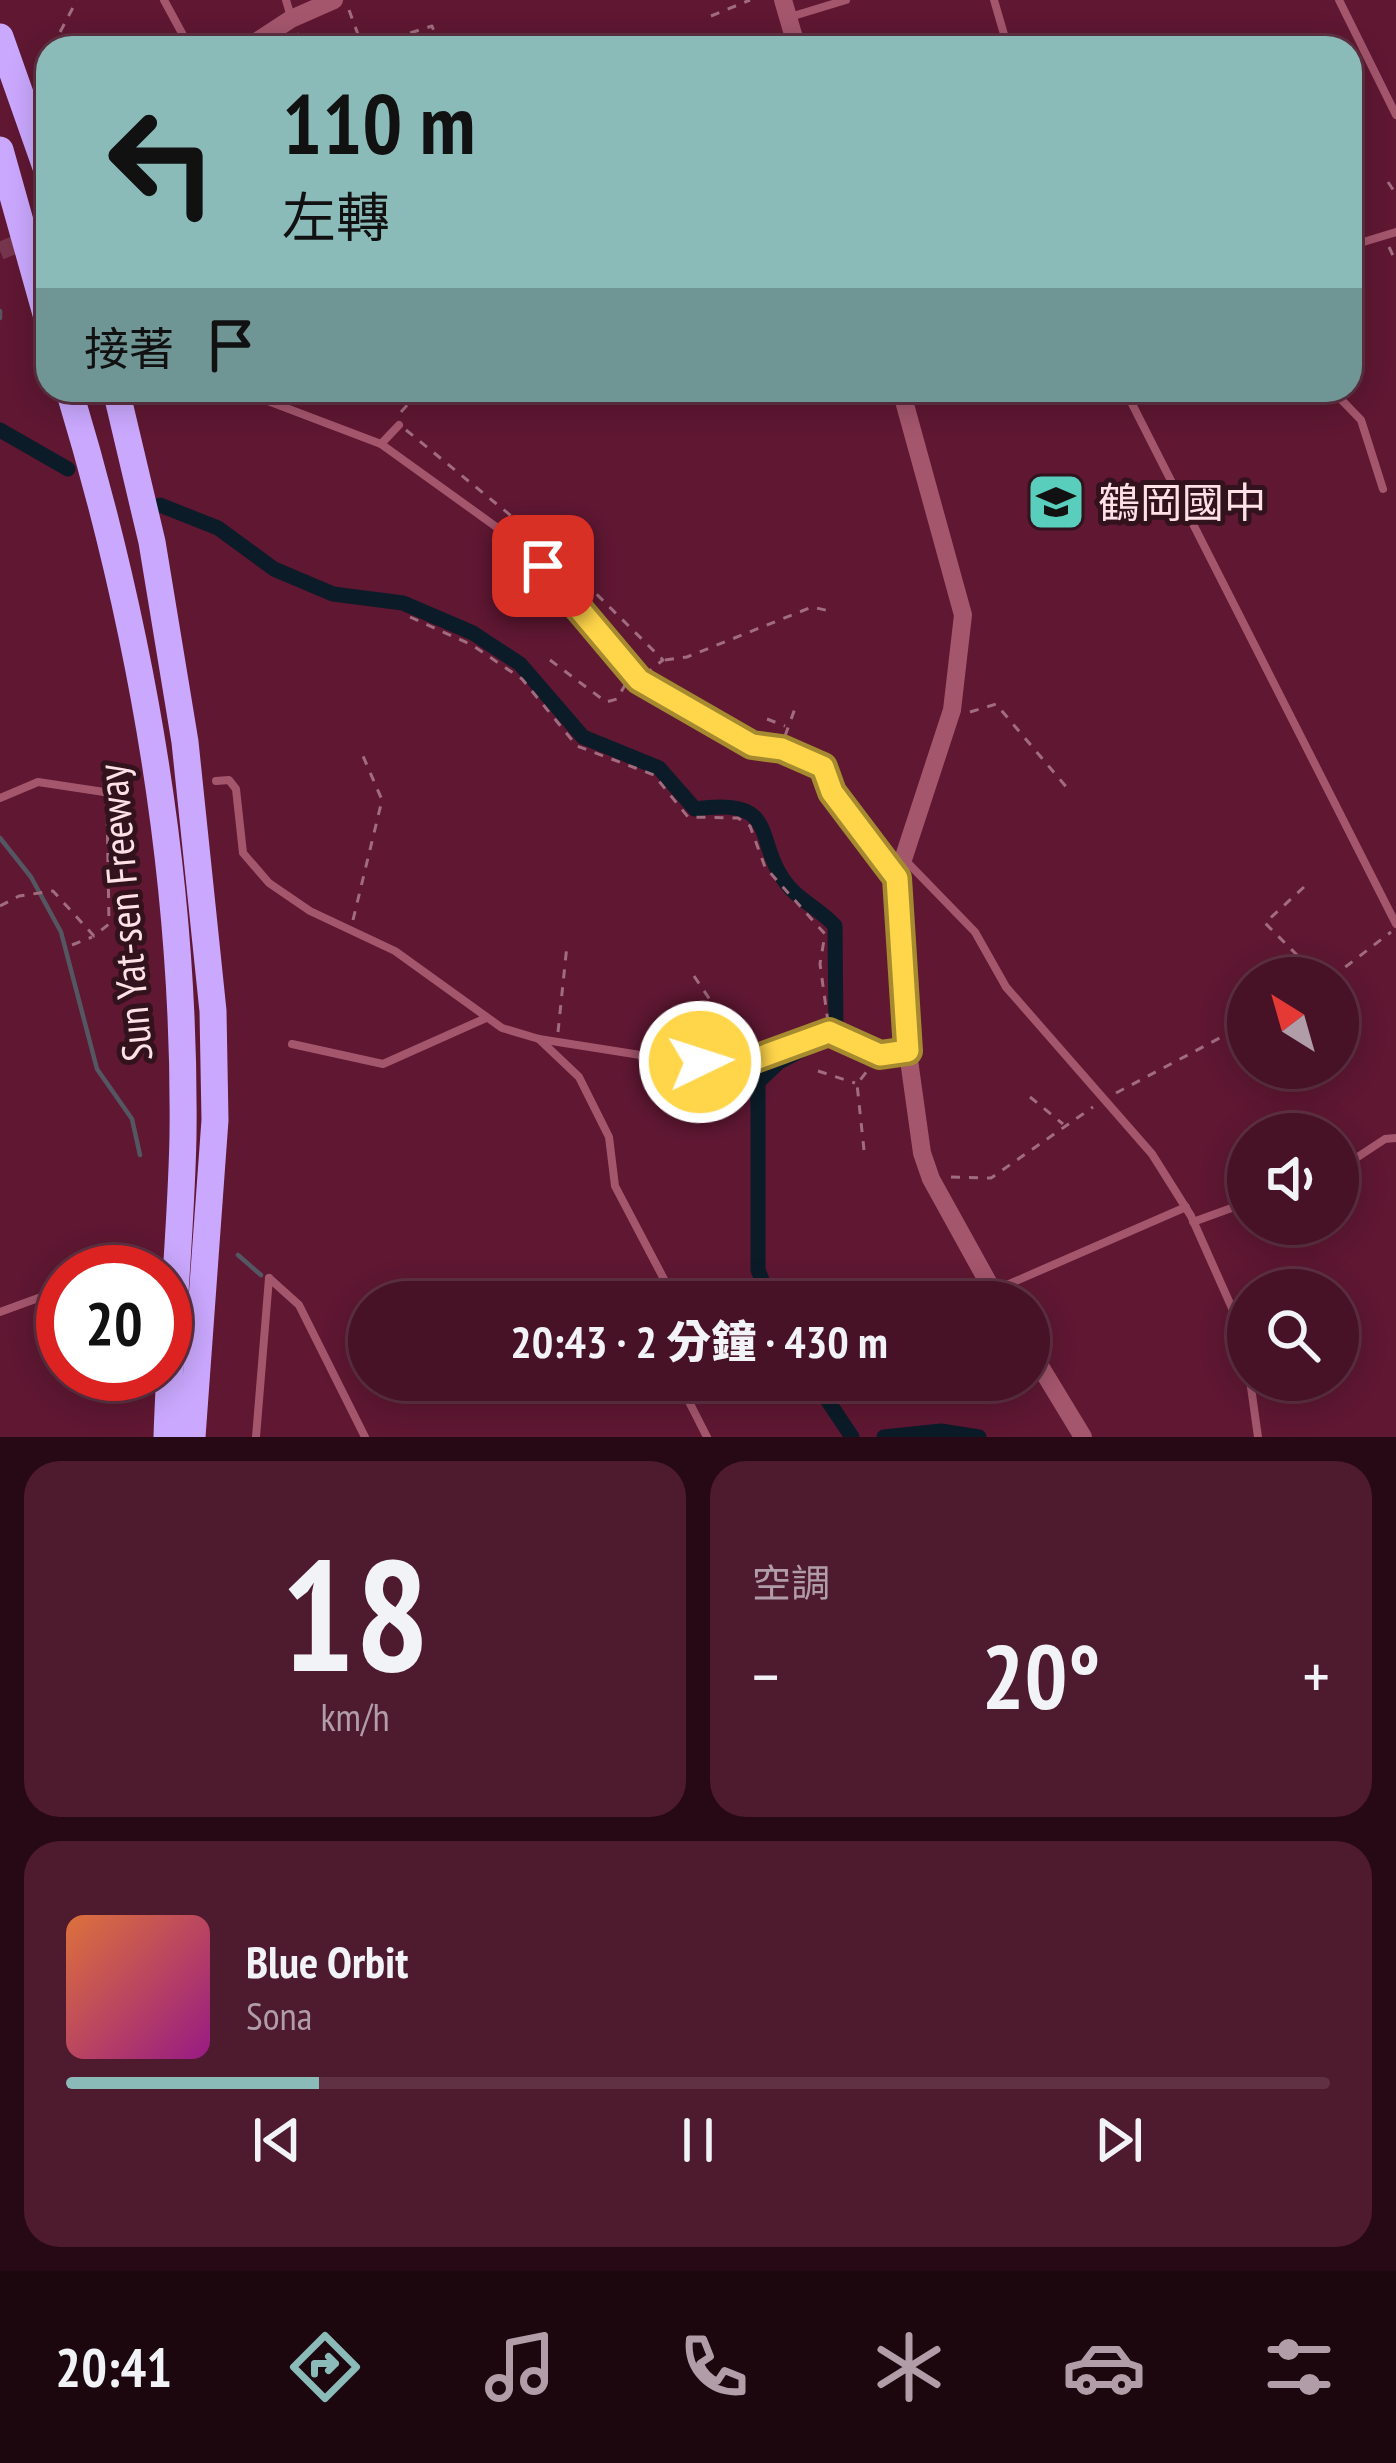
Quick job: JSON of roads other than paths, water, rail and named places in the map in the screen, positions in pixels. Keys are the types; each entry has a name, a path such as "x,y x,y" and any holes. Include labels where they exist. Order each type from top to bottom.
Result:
{"highway":[{"path":"0,37 36,138"},
{"path":"0,150 36,279"},
{"name":"Sun Yat-sen Freeway","path":"72,402 128,602 160,787 182,1071 169,1396 163,1437"},
{"name":"Sun Yat-sen Freeway","path":"119,402 152,542 185,742 213,1011 215,1120 192,1437"}],"street":[{"path":"260,36 289,9 334,0"},
{"path":"905,402 963,615 952,710 897,878 908,1051 922,1153 931,1179 987,1281"},
{"path":"1050,1383 1083,1437"}],"lane":[{"path":"164,0 184,36"},
{"path":"786,9 846,0"},
{"path":"994,0 1004,36"},
{"path":"1339,0 1357,36"},
{"path":"1362,46 1396,115"},
{"path":"1362,242 1396,232"},
{"path":"271,402 381,444 520,544 565,588 635,676 752,745 782,749 823,767 832,792 897,878"},
{"path":"1131,402 1396,926"},
{"path":"1344,402 1361,420 1383,489"},
{"path":"381,444 399,425"},
{"path":"216,781 229,780 236,789 243,853 250,865 310,911 351,927 486,1018 539,1039 579,1077 609,1137 615,1186 665,1281"},
{"path":"0,798 38,782 124,795"},
{"path":"902,856 975,932 1006,986 1152,1154 1186,1207 1227,1297"},
{"path":"292,1044 382,1064 486,1018"},
{"path":"539,1039 558,1038 728,1069 829,1032 880,1055 908,1051"},
{"path":"1359,1156 1385,1138 1396,1138"},
{"path":"1030,1281 1186,1207"},
{"path":"1193,1222 1227,1210"},
{"path":"256,1437 269,1278 299,1305 365,1437"},
{"path":"0,1312 36,1299"},
{"path":"689,1401 707,1437"},
{"path":"1253,1401 1258,1437"}],"waterway":[{"path":"0,311 0,318"},
{"path":"0,430 68,469"},
{"path":"160,505 218,528 274,569 333,594 403,603 473,633 520,664 583,737 659,768 695,809 723,807 754,817 791,889 835,926 836,1032 779,1062 758,1082 758,1270 762,1281"},
{"path":"0,838 31,877 61,932 97,1069 132,1119 140,1155"},
{"path":"238,1255 261,1275"},
{"path":"828,1401 852,1437"},
{"path":"884,1437 941,1431 979,1437"}],"tunnel":[{"path":"0,251 36,236"}],"place":[{"name":"鶴岡國中","path":"1056,502"}]}
